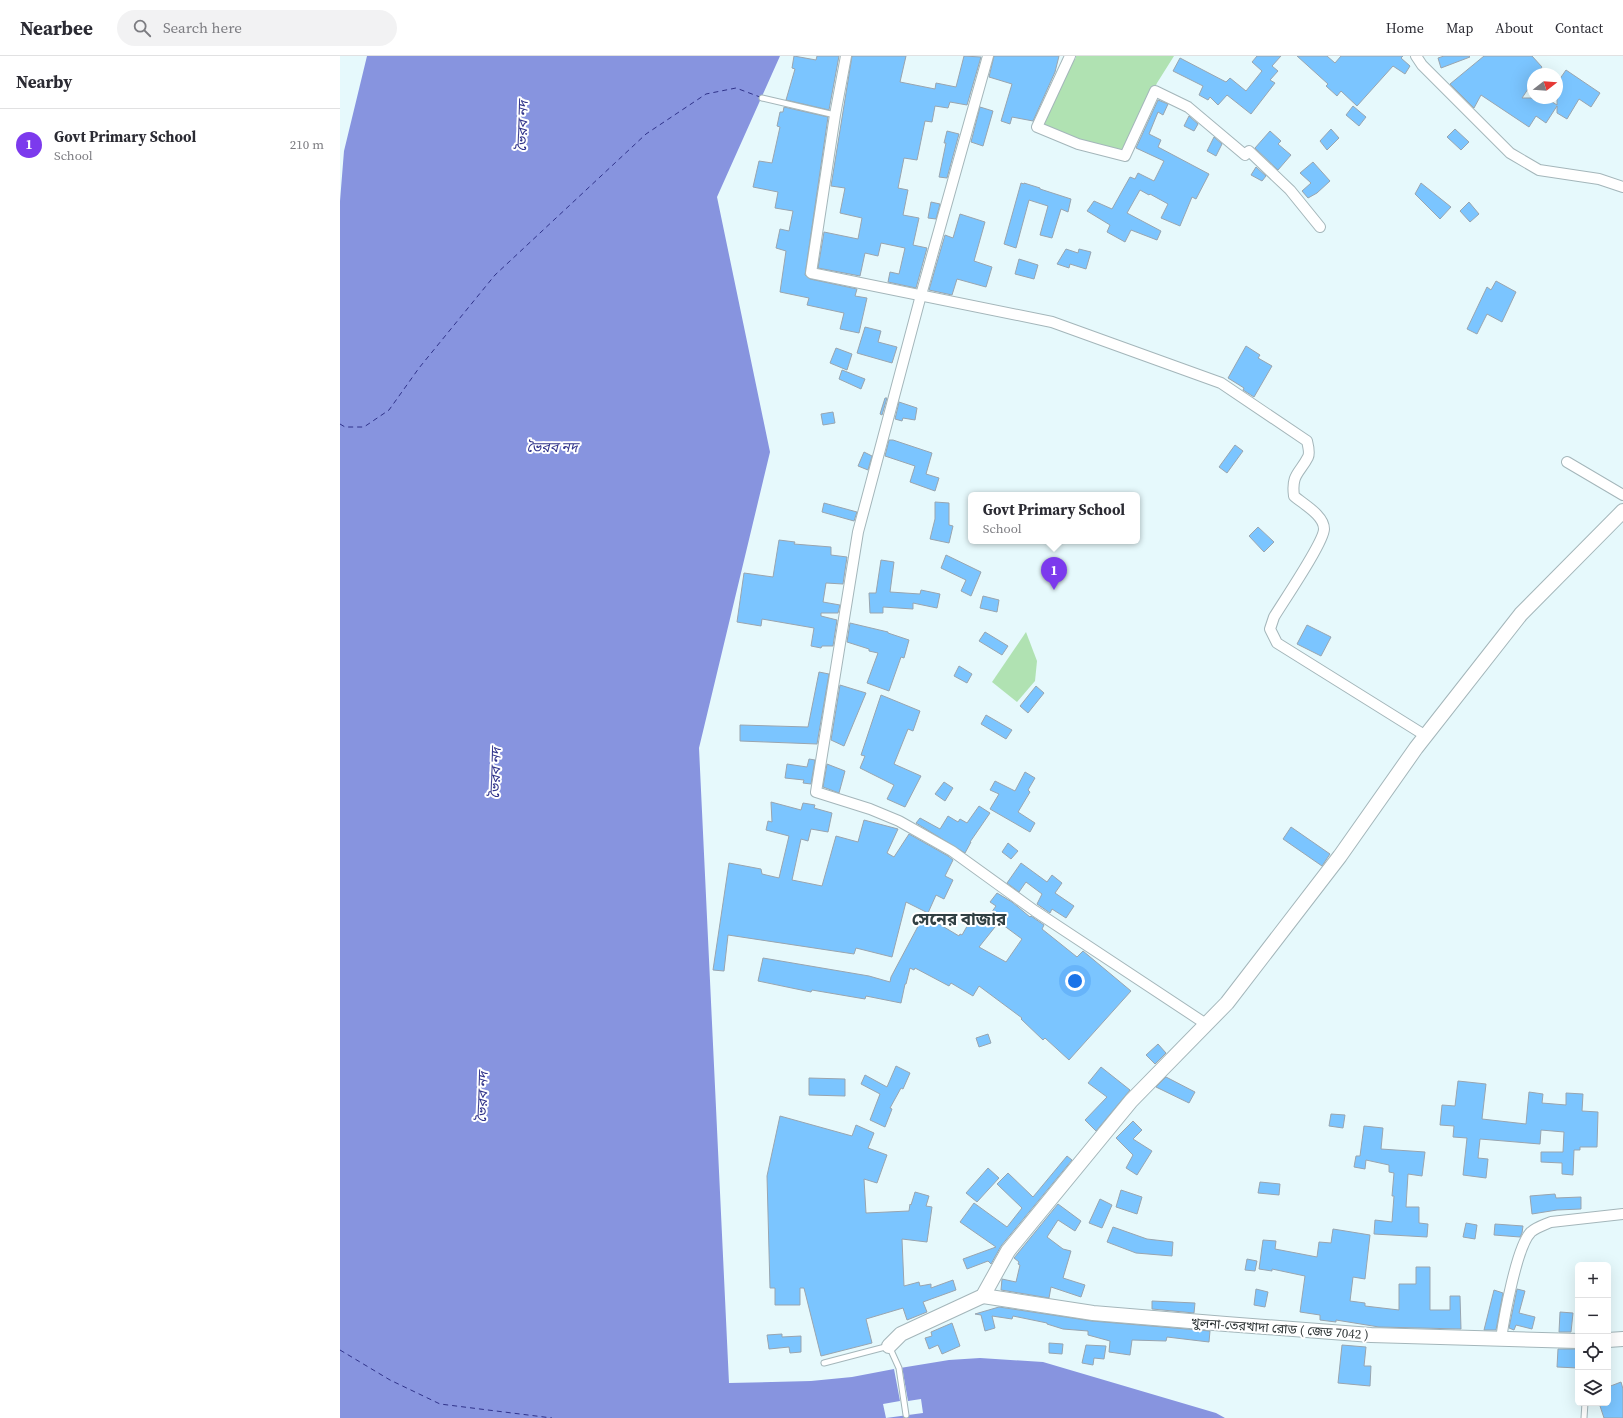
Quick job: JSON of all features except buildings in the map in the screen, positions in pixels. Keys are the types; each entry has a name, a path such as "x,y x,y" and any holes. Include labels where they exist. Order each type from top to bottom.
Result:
{"main road":[{"path":"889,1346 901,1334 983,1296 1008,1251 1131,1101 1227,1003 1335,862 1426,736 1521,614 1623,511"},
{"name":"খুলনা-তেরখাদা রোড ( জেড 7042 )","path":"983,1296 1101,1314 1371,1335 1575,1341"},
{"path":"1611,1340 1623,1339"}],"street":[{"path":"846,56 835,115 811,273 1052,322 1221,383 1307,441 1309,456 1297,472 1293,485 1294,496 1320,518 1324,529 1319,544 1274,617 1270,629 1277,643 1426,736"},
{"path":"988,56 921,295 858,532 816,792 870,809 899,821 952,851 1035,911 1206,1024"},
{"path":"1070,56 1037,127 1078,144 1125,156 1155,91 1188,107 1245,155 1249,151 1290,190 1320,227"},
{"path":"1416,56 1422,65 1510,153 1539,170 1599,179 1623,187"},
{"path":"1567,462 1623,495"},
{"path":"1501,1339 1504,1318 1522,1248 1530,1232 1551,1222 1623,1214"}],"lane":[{"path":"762,98 835,115"},
{"path":"824,1363 889,1346 899,1368 906,1416"},
{"path":"1584,1418 1585,1406"}],"green space":[{"path":"1076,56 1174,56 1157,83 1125,155 1038,126 1067,68"},
{"path":"1026,632 1037,661 1035,681 1017,702 992,682"}],"water":[{"name":"ভৈরব নদ","path":"367,56 780,56 717,197 770,452 699,748 729,1383 811,1381 852,1377 949,1360 980,1358 1043,1362 1216,1413 1225,1418 340,1418 340,201 344,151"}],"pier":[{"path":"902,1367 908,1401 921,1399 923,1413 886,1418 883,1404 900,1401 894,1369"}],"ferry route":[{"path":"340,424 345,427 364,427 389,410 419,368 495,275 646,134 706,94 736,88 760,97"},
{"path":"340,1350 390,1380 440,1404 552,1418"}],"place":[{"name":"Govt Primary School","path":"1054,590"}],"district":[{"name":"সেনের বাজার","path":"959,919"}]}
